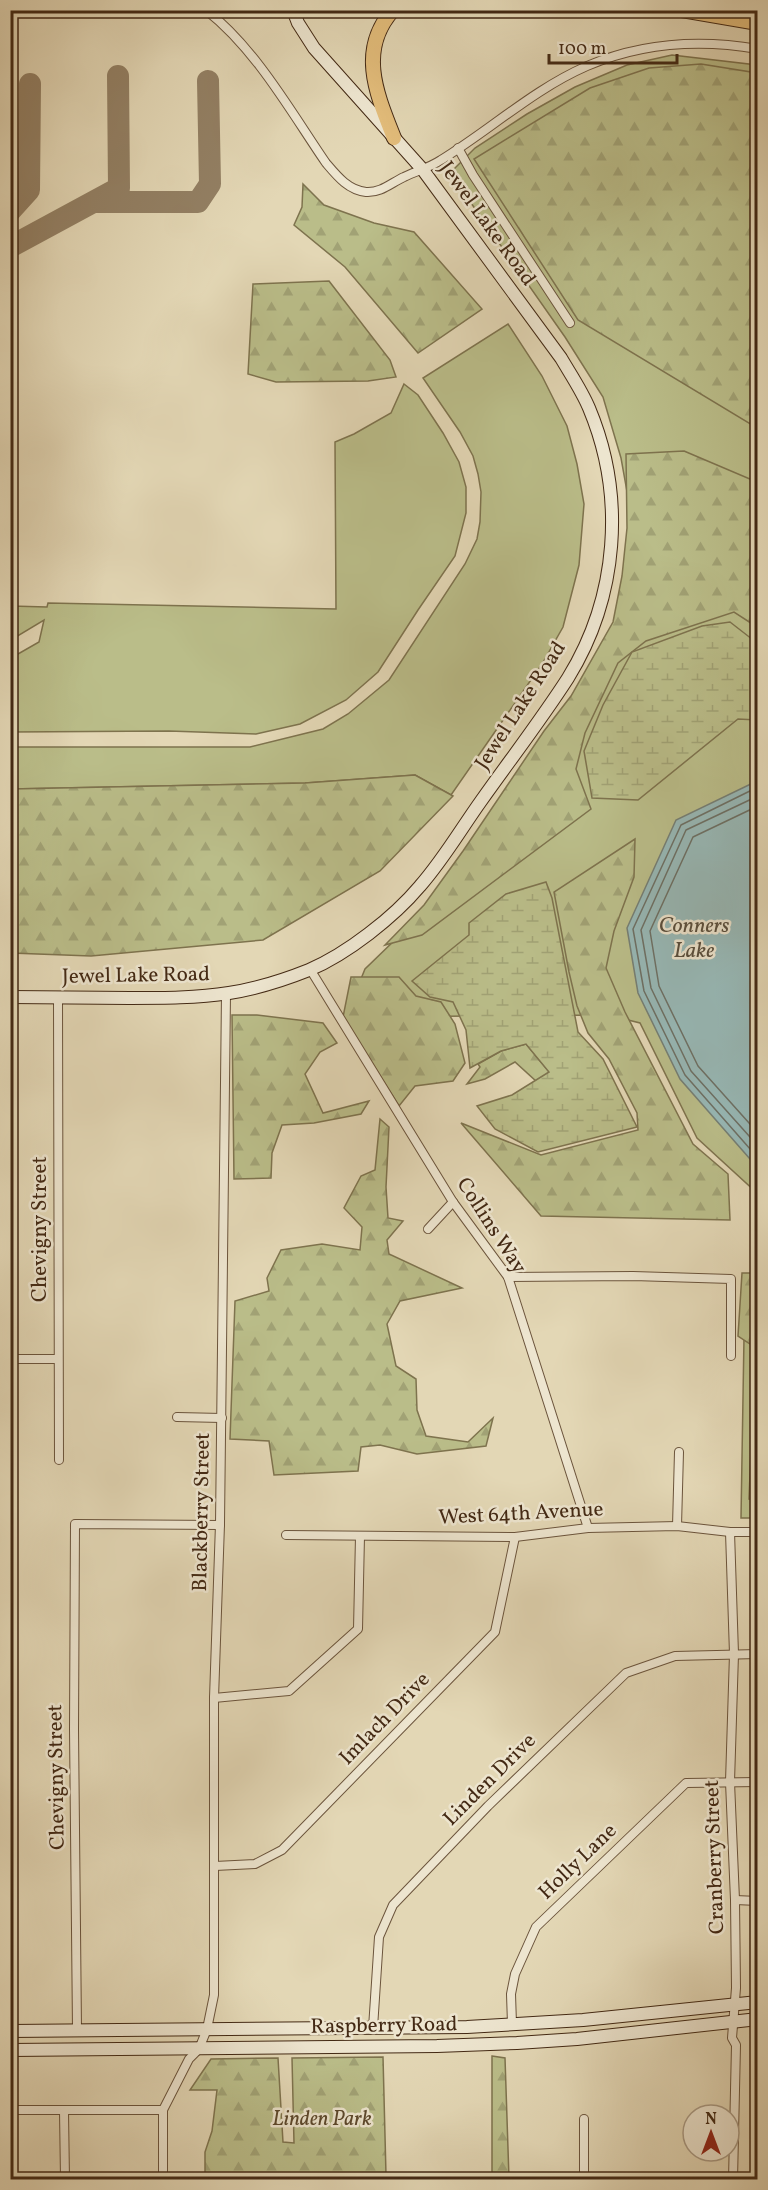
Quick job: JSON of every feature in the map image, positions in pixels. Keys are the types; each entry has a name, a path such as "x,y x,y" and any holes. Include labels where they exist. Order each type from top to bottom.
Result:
{"main road":[{"name":"Jewel Lake Road","path":"10,997 165,998 226,994 310,969 345,950 384,920 420,887 569,677 588,638 600,606 612,548 613,523 609,478 597,429 588,406 561,358 423,170 327,64 306,37 293,10"},
{"path":"393,10 378,31 373,62 375,88 394,138"},
{"path":"682,10 758,23"},
{"name":"Raspberry Road","path":"10,2031 512,2025 583,2020 758,2001"},
{"name":"Raspberry Road","path":"10,2050 437,2046 517,2043 758,2019"}],"street":[{"path":"206,10 220,21 251,55 326,163 340,179 350,186 368,192 385,188 406,176 423,170 558,81 606,58 670,44 717,44 758,49"},
{"path":"458,148 570,323"},
{"name":"Collins Way","path":"310,969 453,1202 508,1277 588,1528"},
{"name":"Blackberry Street","path":"163,2110 189,2059 199,2049 207,2030 214,1995 214,1698 222,1418 226,994"},
{"name":"Chevigny Street","path":"58,998 59,1460"},
{"path":"428,1229 453,1202"},
{"path":"508,1277 633,1276 731,1279 731,1356"},
{"path":"10,1359 58,1359"},
{"path":"177,1417 222,1418"},
{"path":"677,1526 679,1452"},
{"name":"Chevigny Street","path":"76,2029 75,1524 220,1525"},
{"name":"West 64th Avenue","path":"286,1535 515,1537 588,1528 677,1526 730,1532 758,1532"},
{"name":"Cranberry Street","path":"730,1532 734,1654 730,1782 735,1900 732,2021 732,2038 736,2045 734,2179"},
{"path":"214,1698 289,1692 358,1629 360,1536"},
{"name":"Imlach Drive","path":"215,1866 255,1864 282,1850 495,1632 515,1537"},
{"name":"Linden Drive","path":"374,2028 379,1937 393,1905 488,1806 626,1673 675,1656 758,1654"},
{"name":"Holly Lane","path":"512,2025 511,1994 515,1974 536,1927 686,1783 758,1782"},
{"path":"735,1900 758,1901"},
{"path":"10,2092 14,2110 163,2110 163,2180"},
{"path":"64,2111 65,2180"},
{"path":"584,2119 584,2180"}],"green space":[{"path":"672,55 757,65 757,1193 697,1138 640,1023 608,1015 349,1017 354,996 365,969 430,906 616,632 633,541 621,458 603,397 565,337 450,173 475,148 527,114 575,87 627,65"},
{"path":"701,64 757,73 757,428 578,320 474,159 590,88 649,68"},
{"path":"303,184 324,205 374,223 414,232 482,309 418,353 345,267 294,225 302,207"},
{"path":"329,281 390,360 396,377 368,381 276,382 248,374 253,284"},
{"path":"508,324 542,376 567,426 584,504 579,565 563,627 542,664 451,795 415,775 305,783 11,789 10,747 250,747 323,729 348,714 389,680 465,564 477,539 480,522 481,492 473,456 460,432 423,378"},
{"path":"404,384 418,395 459,462 466,487 466,513 455,556 378,672 346,700 300,724 256,734 169,731 11,732 11,658 39,642 44,620 11,640 11,606 47,607 48,603 336,609 335,442 391,413"},
{"path":"684,451 757,482 757,627 734,612 646,641 618,663 585,733 576,769 591,809 422,935 385,945 424,905 463,851 544,731 571,696 613,622 622,576 627,528 626,454"},
{"path":"730,622 757,643 757,720 738,719 638,800 592,798 584,751 603,705 632,652 702,626"},
{"path":"415,775 453,796 380,871 263,940 91,956 11,953 11,789 305,783"},
{"path":"635,839 634,877 614,931 606,968 625,1012 693,1144 728,1174 730,1220 541,1216 461,1123 541,1155 638,1130 637,1113 609,1059 588,1033 577,1006 554,892"},
{"path":"546,882 552,898 578,1032 603,1059 637,1127 538,1152 495,1129 477,1106 512,1095 549,1072 526,1044 501,1051 470,1068 466,1030 453,1002 430,997 412,981 469,935 469,923 506,894"},
{"path":"351,977 399,977 416,996 441,1002 455,1024 465,1063 453,1081 415,1086 399,1106 343,1017"},
{"path":"232,1015 257,1015 323,1023 337,1043 320,1052 305,1074 323,1113 369,1101 361,1114 314,1123 282,1125 272,1153 271,1178 234,1179"},
{"path":"526,1044 550,1073 536,1081 515,1062 485,1079 467,1084 480,1067 478,1064 501,1051"},
{"path":"380,1119 389,1127 386,1187 388,1218 403,1221 387,1240 389,1254 462,1288 400,1301 387,1324 396,1366 416,1379 417,1410 426,1436 468,1442 493,1418 486,1446 417,1454 380,1445 361,1447 358,1471 274,1475 269,1441 230,1439 235,1301 269,1291 267,1278 281,1250 322,1244 360,1250 362,1227 344,1208 361,1176 375,1170"},
{"path":"742,1273 757,1273 757,1343 750,1344 738,1336"},
{"path":"745,1277 757,1277 757,1518 741,1518"},
{"path":"757,1397 757,1500 749,1499 753,1402"},
{"name":"Linden Park","path":"492,2056 505,2058 509,2179 205,2179 205,2152 212,2131 217,2090 190,2090 211,2059 278,2058 283,2142 294,2143 292,2058 383,2057 386,2175 492,2174"},
{"path":"576,2173 575,2179 539,2179 544,2174"}],"water":[{"name":"Conners Lake","path":"757,781 757,1167 680,1079 638,993 627,928 676,820"}],"taxiway":[{"path":"10,247 119,188 118,76"},
{"path":"96,202 198,202 210,184 208,81"},
{"path":"10,211 29,190 30,84"}]}
